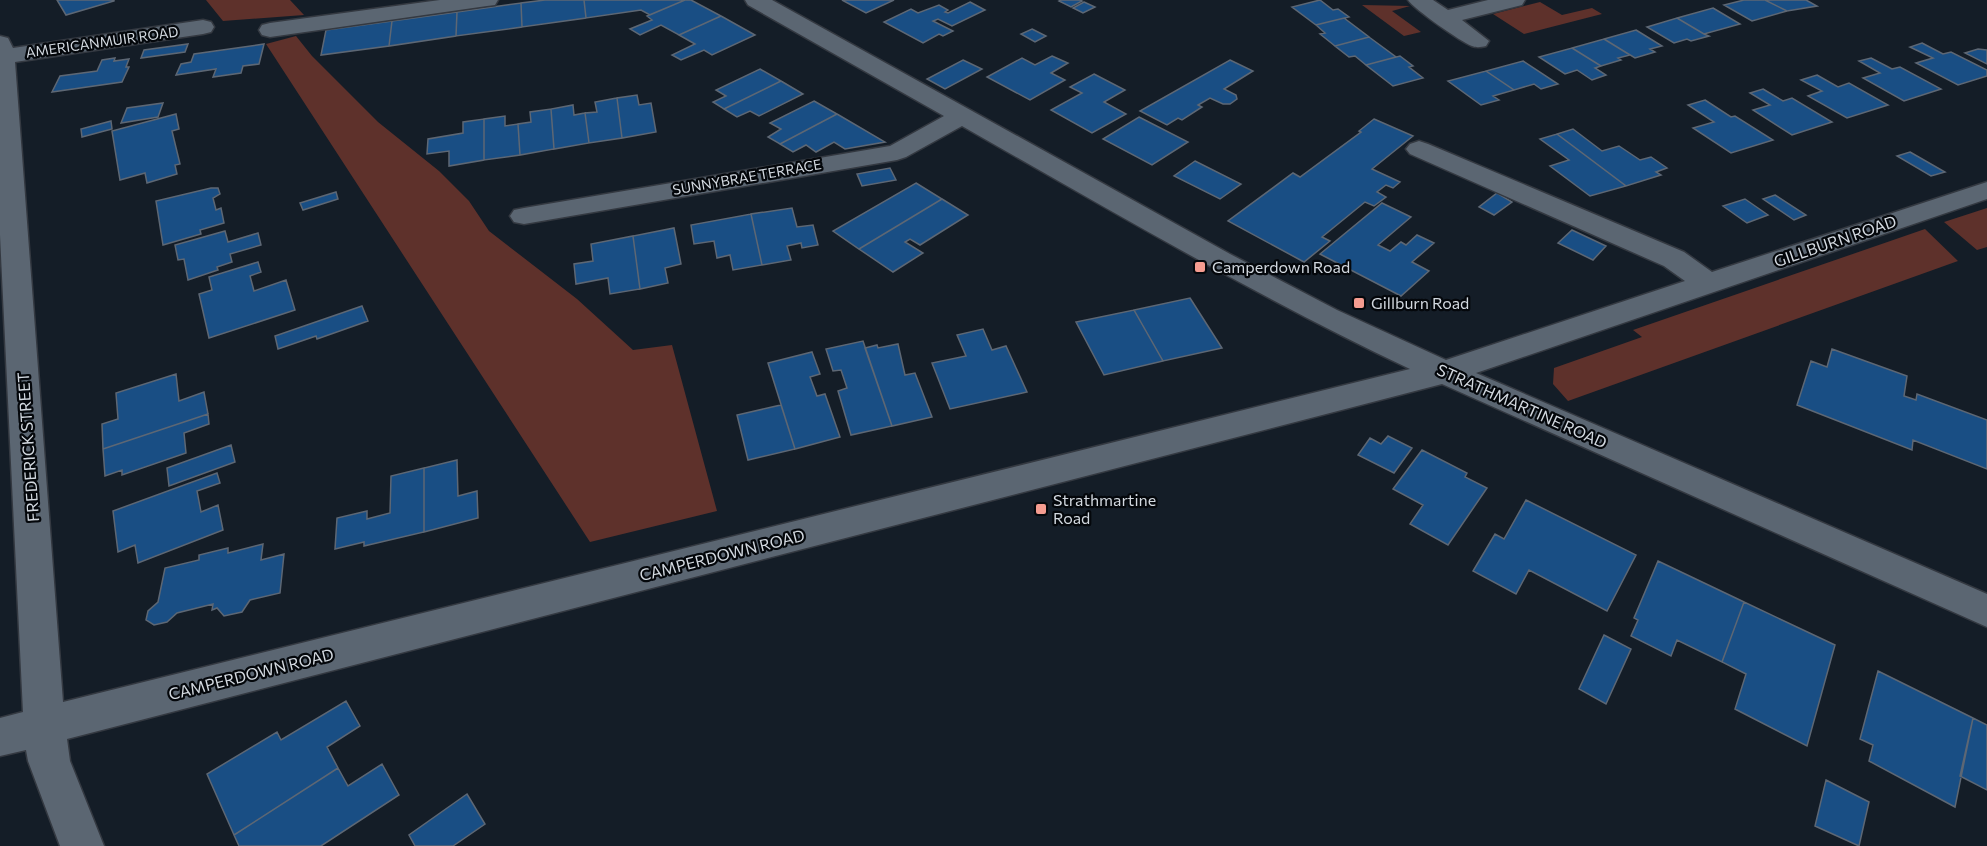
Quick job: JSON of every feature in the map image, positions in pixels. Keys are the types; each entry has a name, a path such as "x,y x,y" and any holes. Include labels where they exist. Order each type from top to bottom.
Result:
{"street":[{"path":"270,30 488,0"},
{"path":"1419,0 1478,40"},
{"path":"1444,18 1514,0"},
{"name":"STRATHMARTINE ROAD","path":"768,2 962,116 1220,261 1326,317 1444,372 1987,611"},
{"name":"AMERICANMUIR ROAD","path":"1,52 203,27"},
{"name":"FREDERICK STREET","path":"1,52 44,726 49,761 82,846"},
{"name":"SUNNYBRAE TERRACE","path":"524,216 897,152 962,116"},
{"path":"1419,149 1674,259 1709,284"},
{"name":"GILLBURN ROAD","path":"1444,372 1987,190"},
{"name":"CAMPERDOWN ROAD","path":"0,737 1444,372"}],"shaded area":[{"path":"206,0 290,0 304,15 223,21"},
{"path":"1540,2 1562,15 1592,8 1602,14 1524,34 1493,14"},
{"path":"1362,5 1410,6 1392,11 1421,32 1404,36"},
{"path":"296,36 312,56 378,122 439,171 469,201 489,231 577,299 633,350 672,345 717,511 590,542 266,44"},
{"path":"1987,208 1987,247 1977,250 1944,222"},
{"path":"1925,229 1958,261 1568,401 1553,384 1554,368 1642,337 1633,330"}],"building":[{"path":"57,0 114,0 114,1 66,15"},
{"path":"545,0 584,0 586,18 522,27 521,3"},
{"path":"584,0 685,0 650,15 641,10 586,18"},
{"path":"685,0 691,0 721,16 679,35 661,25 640,35 630,29 652,20 647,16"},
{"path":"842,0 894,0 866,13"},
{"path":"1320,0 1333,10 1338,9 1349,17 1316,25 1292,7"},
{"path":"1744,0 1765,0 1787,11 1752,21 1724,5"},
{"path":"1765,0 1806,0 1817,6 1787,11"},
{"path":"1059,1 1082,1 1071,7"},
{"path":"970,2 985,10 952,26 938,19 933,21 953,31 943,36 939,34 923,43 884,22 911,9 918,13 939,5 948,10 945,12 948,13"},
{"path":"1084,2 1095,7 1083,13 1073,8"},
{"path":"521,3 522,27 456,36 457,12"},
{"path":"1713,8 1740,24 1704,34 1677,18"},
{"path":"457,12 456,36 389,46 392,21"},
{"path":"721,16 755,35 712,55 704,50 681,60 672,55 695,44 679,35"},
{"path":"1344,18 1369,37 1335,46 1320,34 1325,33 1316,25"},
{"path":"1677,18 1709,36 1674,43 1647,27"},
{"path":"392,21 389,46 321,55 326,30"},
{"path":"1032,29 1046,36 1035,42 1021,34"},
{"path":"1636,30 1662,46 1650,49 1655,52 1635,58 1604,39"},
{"path":"1369,37 1396,57 1366,65 1355,56 1349,57 1335,46"},
{"path":"1604,39 1630,55 1601,66 1572,48"},
{"path":"1922,43 1943,54 1951,52 1987,70 1987,76 1958,85 1916,63 1933,58 1910,47"},
{"path":"188,44 185,52 141,58 144,50"},
{"path":"264,44 259,64 243,66 241,73 213,77 216,69 176,75 181,64 191,62 194,54"},
{"path":"1572,48 1601,66 1595,68 1606,75 1592,80 1577,70 1565,74 1539,57"},
{"path":"1978,49 1987,50 1987,64 1965,53"},
{"path":"1052,56 1068,63 1051,73 1065,80 1030,100 987,77 1022,58 1035,65"},
{"path":"1400,56 1423,78 1393,86 1366,65"},
{"path":"115,58 114,61 129,59 126,67 129,67 122,82 52,92 60,76 97,71 102,60"},
{"path":"1871,58 1892,69 1900,67 1941,89 1904,101 1863,78 1880,73 1859,61"},
{"path":"963,60 982,69 945,89 927,79"},
{"path":"1230,60 1253,71 1224,89 1236,95 1237,99 1230,104 1223,104 1210,98 1198,105 1202,107 1182,120 1178,118 1167,125 1140,111"},
{"path":"1523,61 1558,84 1541,89 1534,84 1514,90 1486,71"},
{"path":"760,69 781,81 724,109 713,102 726,96 716,90"},
{"path":"1486,71 1514,90 1493,96 1499,100 1481,105 1448,81"},
{"path":"1094,74 1125,90 1104,102 1126,114 1092,133 1051,110 1082,93 1070,87"},
{"path":"1817,75 1838,87 1849,83 1888,105 1847,118 1808,96 1822,91 1801,80"},
{"path":"781,81 803,94 759,116 750,111 737,117 724,109"},
{"path":"1763,89 1783,101 1792,98 1832,122 1792,135 1753,110 1770,105 1750,93"},
{"path":"637,95 639,105 651,103 656,132 622,138 617,98"},
{"path":"617,98 622,138 589,143 585,113 597,112 595,102"},
{"path":"1705,100 1773,140 1731,153 1693,128 1714,122 1688,105"},
{"path":"814,101 837,114 780,144 768,137 781,129 770,123"},
{"path":"163,103 158,117 121,123 127,108"},
{"path":"573,105 574,115 585,113 589,143 554,149 551,109"},
{"path":"551,109 554,149 520,155 518,124 531,122 530,112"},
{"path":"176,114 179,129 172,131 180,164 175,165 177,174 147,183 145,173 120,180 112,131"},
{"path":"837,114 885,142 845,149 834,142 816,152 806,145 793,152 780,144"},
{"path":"505,116 505,126 518,124 520,155 484,160 484,119"},
{"path":"1139,117 1188,142 1152,165 1103,139"},
{"path":"484,119 484,160 449,166 449,151 427,154 428,139 463,133 463,122"},
{"path":"1374,119 1413,136 1372,169 1400,182 1393,188 1386,185 1377,192 1386,197 1374,206 1365,202 1322,237 1330,241 1304,262 1228,221 1293,173 1300,177 1361,132 1359,131"},
{"path":"111,121 112,129 82,137 81,129"},
{"path":"1573,129 1602,151 1619,146 1640,160 1651,157 1667,168 1656,172 1661,175 1626,186 1557,134"},
{"path":"1557,134 1626,186 1590,196 1550,166 1569,160 1540,139"},
{"path":"1910,152 1945,172 1931,176 1897,156"},
{"path":"1195,161 1241,184 1220,199 1174,176"},
{"path":"890,168 896,180 862,186 857,174"},
{"path":"916,183 942,199 859,249 833,231"},
{"path":"218,188 220,194 213,198 216,210 221,208 224,223 200,230 201,234 163,245 156,201"},
{"path":"336,192 338,199 303,210 300,203"},
{"path":"1497,193 1512,202 1494,215 1479,207"},
{"path":"1775,195 1806,215 1794,220 1763,199"},
{"path":"942,199 968,215 920,245 910,239 905,242 923,253 893,272 859,249"},
{"path":"1745,199 1768,215 1747,223 1723,206"},
{"path":"1382,203 1411,217 1378,245 1390,251 1401,242 1406,245 1417,235 1434,243 1412,262 1429,271 1401,296 1320,254"},
{"path":"792,208 797,227 813,225 818,245 802,248 801,243 787,246 791,260 762,265 751,214"},
{"path":"751,214 762,265 733,270 730,255 717,258 714,241 694,244 691,225"},
{"path":"674,228 681,264 665,268 668,283 640,289 633,236"},
{"path":"1572,230 1606,246 1593,260 1558,243"},
{"path":"225,231 228,242 258,233 261,245 230,254 232,262 217,267 218,270 188,280 184,259 178,260 175,245"},
{"path":"633,236 640,289 610,294 608,278 576,284 574,264 593,261 591,244"},
{"path":"258,262 261,272 250,276 254,291 286,280 295,310 209,338 199,294 212,290 209,277"},
{"path":"1190,298 1222,348 1163,361 1134,310"},
{"path":"362,306 368,321 317,339 316,336 278,349 275,336"},
{"path":"1134,310 1163,361 1104,375 1076,322"},
{"path":"983,329 992,350 1006,346 1027,392 950,409 932,363 966,356 957,335"},
{"path":"863,341 892,426 851,435 838,391 847,388 841,370 833,371 826,349"},
{"path":"898,344 905,375 915,373 932,417 892,426 865,348"},
{"path":"1832,349 1907,376 1904,396 1916,400 1917,394 1987,420 1987,469 1913,440 1912,450 1797,405 1811,361 1827,367"},
{"path":"812,352 820,374 810,377 817,396 825,394 840,437 795,449 768,363"},
{"path":"176,374 179,401 204,392 208,414 103,449 102,424 118,419 116,393"},
{"path":"781,405 795,449 748,460 737,415"},
{"path":"208,414 209,424 184,433 186,453 122,475 122,470 105,476 103,449"},
{"path":"1388,436 1412,448 1394,473 1358,455 1370,438 1381,444"},
{"path":"231,445 235,462 169,486 167,468"},
{"path":"1422,450 1467,473 1465,477 1487,488 1448,545 1410,524 1423,505 1393,489"},
{"path":"457,460 458,496 477,491 478,518 424,532 424,468"},
{"path":"424,468 424,532 364,546 364,542 335,549 337,518 367,511 367,519 390,513 391,476"},
{"path":"217,473 220,483 197,491 201,512 218,505 223,530 138,563 135,545 118,552 113,511"},
{"path":"1526,500 1636,555 1607,611 1529,570 1516,594 1473,571 1495,534 1504,539"},
{"path":"263,544 261,560 284,554 280,593 250,600 242,612 224,616 217,608 212,610 213,604 177,613 167,622 154,625 146,620 148,611 158,602 165,568 199,560 199,555 228,548 228,553"},
{"path":"1658,561 1744,602 1722,662 1677,640 1671,656 1631,636 1638,620 1634,618"},
{"path":"1744,602 1835,645 1807,746 1735,709 1746,674 1722,662"},
{"path":"1604,635 1631,649 1606,704 1579,689"},
{"path":"1878,671 1973,718 1955,807 1869,761 1873,745 1860,739"},
{"path":"346,701 360,726 327,747 338,768 234,835 207,774 277,732 281,740"},
{"path":"1973,718 1987,725 1987,790 1960,776"},
{"path":"382,764 399,795 321,846 239,846 234,835 338,768 348,786"},
{"path":"1826,780 1869,802 1859,846 1815,826"},
{"path":"467,794 485,824 453,846 415,846 409,835"}],"place":[{"name":"Camperdown Road","path":"1200,267"},
{"name":"Gillburn Road","path":"1359,303"},
{"name":"Strathmartine Road","path":"1041,509"}]}
